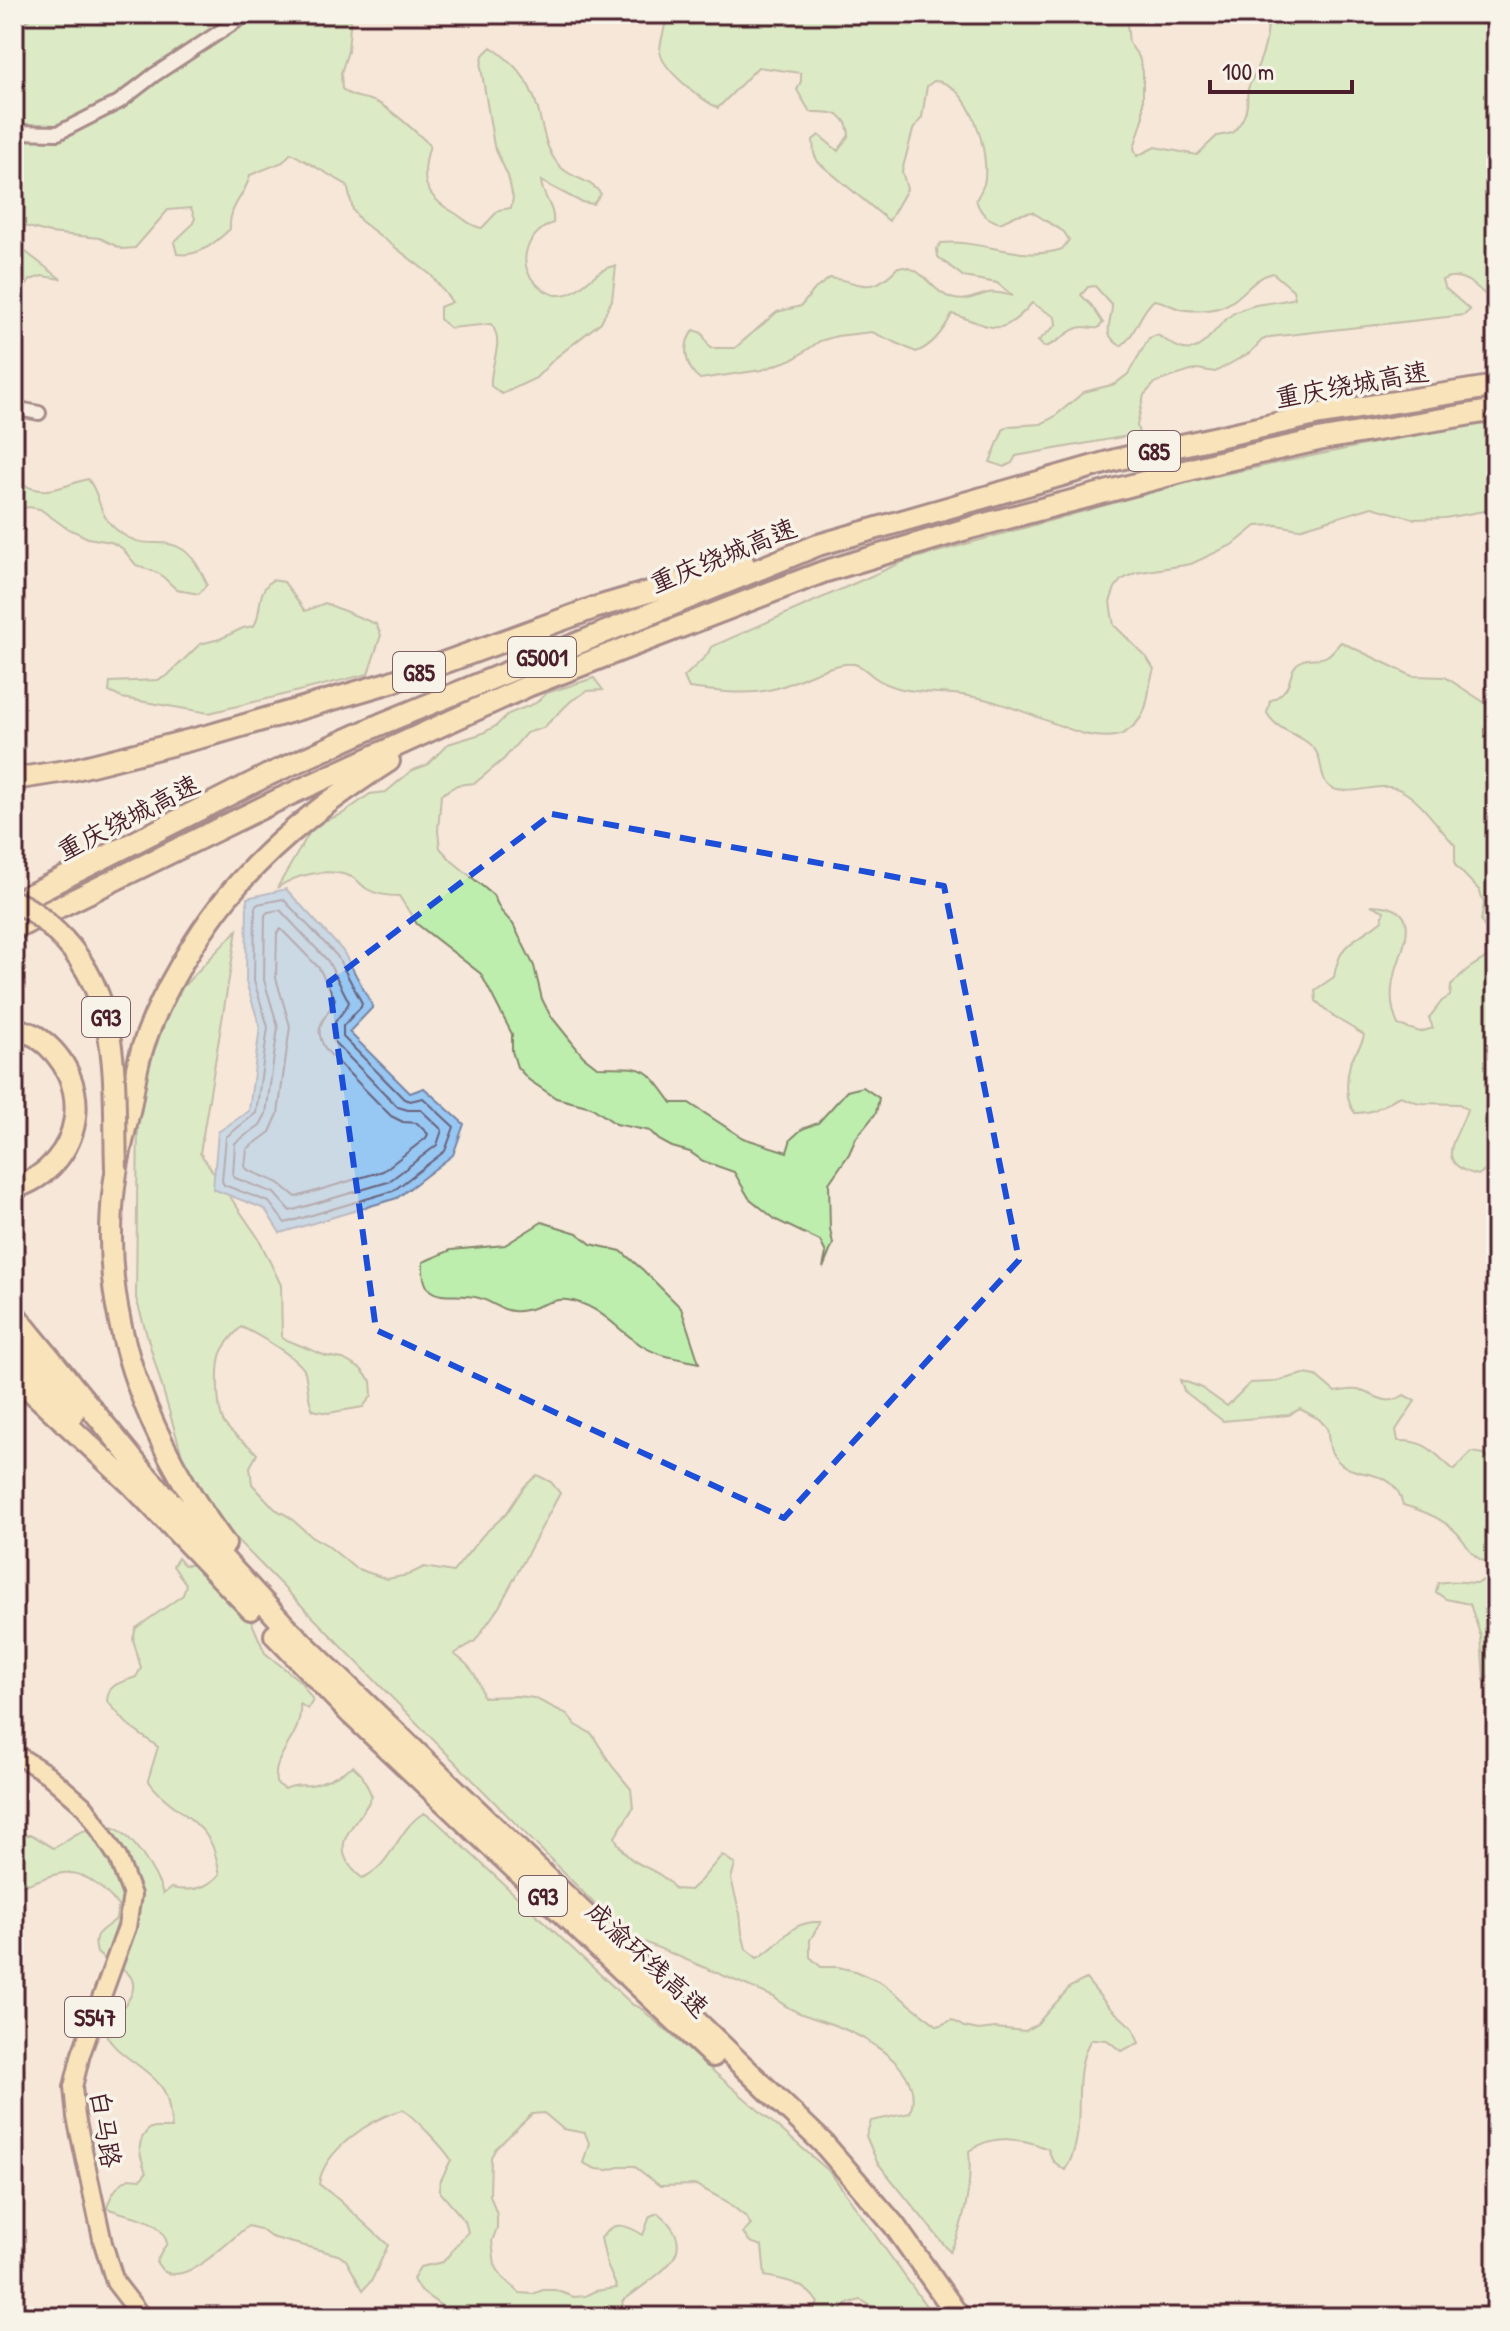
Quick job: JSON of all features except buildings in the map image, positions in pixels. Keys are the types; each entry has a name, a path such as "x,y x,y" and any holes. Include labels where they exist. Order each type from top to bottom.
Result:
{"highway":[{"name":"重庆绕城高速","path":"14,902 268,775 493,677 818,545 1115,460 1320,414 1496,386"},
{"name":"重庆绕城高速","path":"14,929 282,798 530,685 823,572 985,523 1219,462 1323,439 1496,410"},
{"name":"G85","path":"14,779 72,770 214,734 391,682 594,608 707,573 818,545"},
{"path":"116,1169 140,1057 159,1010 182,965 238,884 270,849 333,796 463,715"},
{"path":"14,791 72,770"},
{"name":"G93","path":"14,902 31,908 82,960 98,991 107,1022 113,1059 116,1169 111,1211 113,1259 118,1306 132,1372 151,1422 201,1512 287,1628"},
{"path":"14,1028 36,1036 58,1056 69,1075 75,1096 76,1123 65,1151 51,1169 28,1184 14,1188"},
{"path":"14,1314 144,1473 287,1628"},
{"path":"14,1343 132,1485"},
{"name":"G93","path":"14,1375 132,1485"},
{"name":"成渝环线高速","path":"132,1485 351,1714 813,2150 882,2233 942,2317"},
{"name":"成渝环线高速","path":"287,1628 823,2143 894,2225 959,2317"}],"main road":[{"name":"白马路","path":"14,1753 47,1774 86,1808 118,1858 132,1895 127,1927 81,2054 73,2087 76,2117 103,2243 115,2282 142,2317"}],"street":[{"path":"14,132 58,133 119,102 154,75 247,14"},
{"path":"14,408 39,413"}],"highlighted area":[{"path":"552,814 944,886 1019,1260 784,1518 376,1330 329,982"}],"green space":[{"path":"36,14 351,14 348,51 341,73 342,89 384,107 430,145 425,176 430,192 443,206 470,224 482,228 499,210 511,208 513,198 508,176 494,146 481,67 483,55 491,47 525,79 557,163 601,194 593,204 581,202 541,181 553,223 543,228 530,243 525,261 527,270 540,287 556,295 573,292 600,272 616,266 612,300 601,322 554,359 536,378 502,394 491,386 497,339 491,324 450,328 440,319 440,307 452,302 431,275 361,221 353,210 347,185 291,153 283,162 250,175 234,207 230,229 212,244 192,253 177,254 174,242 192,225 195,218 191,208 168,210 135,248 122,249 100,238 50,233 14,223 14,25 20,26"},
{"path":"666,14 1126,14 1129,43 1139,57 1143,72 1143,119 1134,148 1137,156 1155,147 1197,155 1217,136 1233,133 1245,113 1248,89 1264,50 1267,21 1264,14 1474,14 1496,34 1496,309 1473,284 1450,277 1442,280 1444,287 1470,310 1464,315 1270,337 1262,340 1251,352 1215,372 1197,369 1156,382 1144,395 1137,425 1139,434 1016,456 1012,463 1004,467 990,462 1003,430 1009,426 1041,424 1084,392 1115,384 1128,374 1149,338 1157,335 1178,347 1198,347 1234,313 1295,298 1293,290 1273,273 1259,279 1228,304 1216,308 1187,310 1154,300 1121,346 1109,332 1112,305 1095,286 1088,287 1081,295 1103,323 1098,328 1073,330 1044,347 1038,341 1056,325 1055,317 1032,303 1021,315 1003,326 987,326 952,314 937,337 916,352 872,332 837,336 820,341 795,358 762,370 700,379 691,369 686,356 687,342 694,330 702,333 710,348 735,348 777,312 801,306 815,289 830,278 873,285 898,267 907,267 951,298 965,299 994,292 1013,296 997,283 964,277 938,257 937,249 941,243 1046,253 1062,249 1069,240 1064,232 1032,212 1000,223 982,212 976,200 984,184 981,138 967,106 947,84 934,81 927,86 922,117 913,130 902,171 907,189 889,221 818,162 813,140 819,135 838,151 849,135 848,127 836,114 810,112 797,90 801,73 758,67 718,108 683,83 662,58 660,46"},
{"path":"14,243 61,279 42,276 30,280 14,305"},
{"path":"1496,418 1496,509 1445,518 1415,519 1372,507 1299,529 1277,525 1256,526 1234,544 1191,564 1135,573 1121,580 1110,602 1114,625 1154,669 1147,703 1140,718 1135,725 1117,736 1089,735 982,699 891,686 854,664 835,666 782,686 752,692 689,688 684,677 711,647 905,561 1196,480"},
{"path":"14,478 38,490 60,488 88,479 111,525 136,541 175,545 182,549 194,560 207,584 199,594 177,590 160,574 136,565 122,548 111,542 88,538 65,527 40,509 29,507 14,510"},
{"path":"272,580 284,582 305,611 325,603 376,624 381,635 368,674 209,713 122,698 109,692 110,682 158,680 167,676 200,644 254,626 261,596"},
{"path":"1341,642 1412,676 1445,677 1496,710 1496,1026 1489,1037 1492,1049 1496,1051 1496,1163 1478,1175 1463,1170 1451,1156 1454,1139 1467,1109 1459,1104 1419,1103 1400,1096 1373,1110 1355,1113 1348,1096 1348,1076 1350,1064 1364,1035 1334,1017 1316,1001 1315,990 1334,977 1345,948 1382,920 1384,911 1371,905 1389,907 1406,921 1405,943 1393,981 1392,1003 1398,1025 1420,1032 1433,1028 1429,1018 1450,996 1451,986 1465,971 1488,955 1494,944 1481,921 1484,903 1479,890 1455,865 1455,845 1418,803 1397,788 1345,791 1331,787 1324,779 1318,755 1310,744 1277,725 1267,713 1270,701 1285,690 1296,665 1304,660 1324,657"},
{"path":"594,678 603,690 587,691 571,701 543,728 526,733 504,759 475,783 457,785 441,795 440,848 493,895 501,911 513,924 534,966 542,999 550,1015 583,1056 597,1067 641,1070 655,1080 672,1103 689,1103 743,1138 787,1152 791,1139 802,1129 818,1123 847,1091 863,1087 879,1098 876,1113 856,1138 829,1183 833,1244 823,1268 826,1253 820,1241 776,1220 749,1198 734,1172 672,1147 650,1131 616,1124 591,1107 556,1098 529,1080 517,1067 512,1051 512,1034 481,974 417,924 399,896 375,893 352,877 323,872 303,876 277,888 314,825 342,814 370,794 386,792 411,771 427,765 448,744 481,734 496,726 508,714 536,703 547,693"},
{"path":"237,930 200,1153 259,1239 281,1285 282,1338 326,1356 343,1359 361,1369 371,1381 372,1395 363,1407 328,1413 313,1410 302,1367 277,1347 241,1327 221,1353 219,1399 224,1423 257,1454 250,1467 252,1484 275,1509 355,1568 387,1579 408,1575 424,1567 453,1572 537,1475 551,1482 560,1493 499,1607 475,1641 454,1654 473,1672 483,1697 534,1698 567,1714 576,1725 592,1734 631,1789 633,1808 615,1837 628,1856 660,1875 675,1889 690,1890 722,1855 735,1864 731,1879 742,1933 746,1949 757,1958 800,1925 821,1922 810,1940 810,1957 821,1967 855,1971 882,1983 938,2026 952,2020 979,2030 1025,2031 1037,2024 1070,1987 1086,1979 1108,2006 1133,2028 1139,2043 1121,2051 1107,2040 1091,2039 1080,2071 1077,2138 1065,2170 1053,2161 1048,2149 1018,2140 987,2142 969,2151 966,2203 950,2252 877,2162 866,2136 871,2121 910,2113 913,2098 910,2084 894,2060 868,2041 842,2028 798,2012 774,1997 623,1933 194,1496 136,1298 138,1117 146,1076 175,995"},
{"path":"542,1222 577,1233 591,1244 621,1251 643,1270 681,1308 699,1363 652,1351 600,1313 579,1303 560,1300 513,1311 479,1298 439,1295 427,1286 423,1262 451,1250 505,1245"},
{"path":"1304,1374 1316,1376 1335,1392 1358,1390 1387,1400 1404,1395 1415,1401 1396,1430 1398,1441 1423,1445 1454,1470 1472,1452 1484,1454 1496,1463 1496,1559 1488,1563 1482,1560 1445,1523 1403,1505 1398,1491 1381,1477 1349,1469 1340,1463 1331,1451 1327,1428 1319,1419 1300,1409 1289,1415 1223,1421 1184,1391 1180,1380 1200,1387 1227,1406 1250,1383 1272,1382"},
{"path":"178,1558 184,1565 196,1565 249,1616 265,1653 300,1681 313,1700 308,1709 300,1704 297,1727 278,1762 276,1783 285,1789 311,1785 353,1766 362,1775 372,1796 352,1826 344,1845 344,1855 350,1866 362,1878 381,1865 415,1820 424,1813 435,1820 633,2005 830,2172 934,2317 905,2317 880,2311 861,2300 849,2303 834,2317 810,2317 818,2303 813,2296 795,2284 765,2276 762,2246 750,2242 743,2233 751,2225 726,2201 696,2185 660,2186 634,2166 609,2170 596,2169 583,2163 589,2143 585,2133 563,2129 544,2113 532,2114 496,2148 491,2157 490,2195 497,2215 497,2228 492,2241 495,2265 502,2277 520,2293 555,2290 574,2297 617,2288 607,2265 601,2238 615,2226 631,2228 643,2235 650,2216 658,2213 672,2227 678,2240 677,2252 661,2272 623,2301 621,2313 629,2317 453,2317 421,2291 413,2279 420,2267 443,2262 468,2232 465,2221 440,2192 440,2182 451,2160 403,2110 377,2120 351,2137 329,2160 319,2184 388,2245 372,2280 363,2290 346,2260 338,2255 271,2237 260,2229 248,2226 198,2266 175,2274 162,2270 156,2262 167,2243 158,2228 143,2219 107,2208 121,2184 129,2178 141,2179 146,2173 140,2149 145,2133 150,2128 172,2128 163,2090 153,2077 112,2044 103,2026 128,2000 133,1985 131,1977 124,1970 97,1953 95,1940 116,1919 118,1906 96,1884 75,1874 56,1874 14,1888 14,1835 32,1835 53,1848 88,1829 107,1827 118,1830 142,1854 163,1894 171,1888 185,1890 204,1886 220,1874 214,1850 205,1834 148,1780 158,1747 130,1727 107,1701 113,1687 136,1677 141,1668 133,1639 136,1628 183,1595 186,1584 173,1566"},
{"path":"1496,1567 1496,1672 1484,1680 1481,1637 1470,1604 1446,1599 1436,1592 1438,1583 1478,1583 1488,1578"}],"water":[{"path":"286,889 343,951 373,1007 349,1032 410,1093 424,1088 464,1124 453,1155 397,1198 280,1233 265,1209 213,1189 218,1132 249,1111 260,1027 246,982 247,898"}]}
